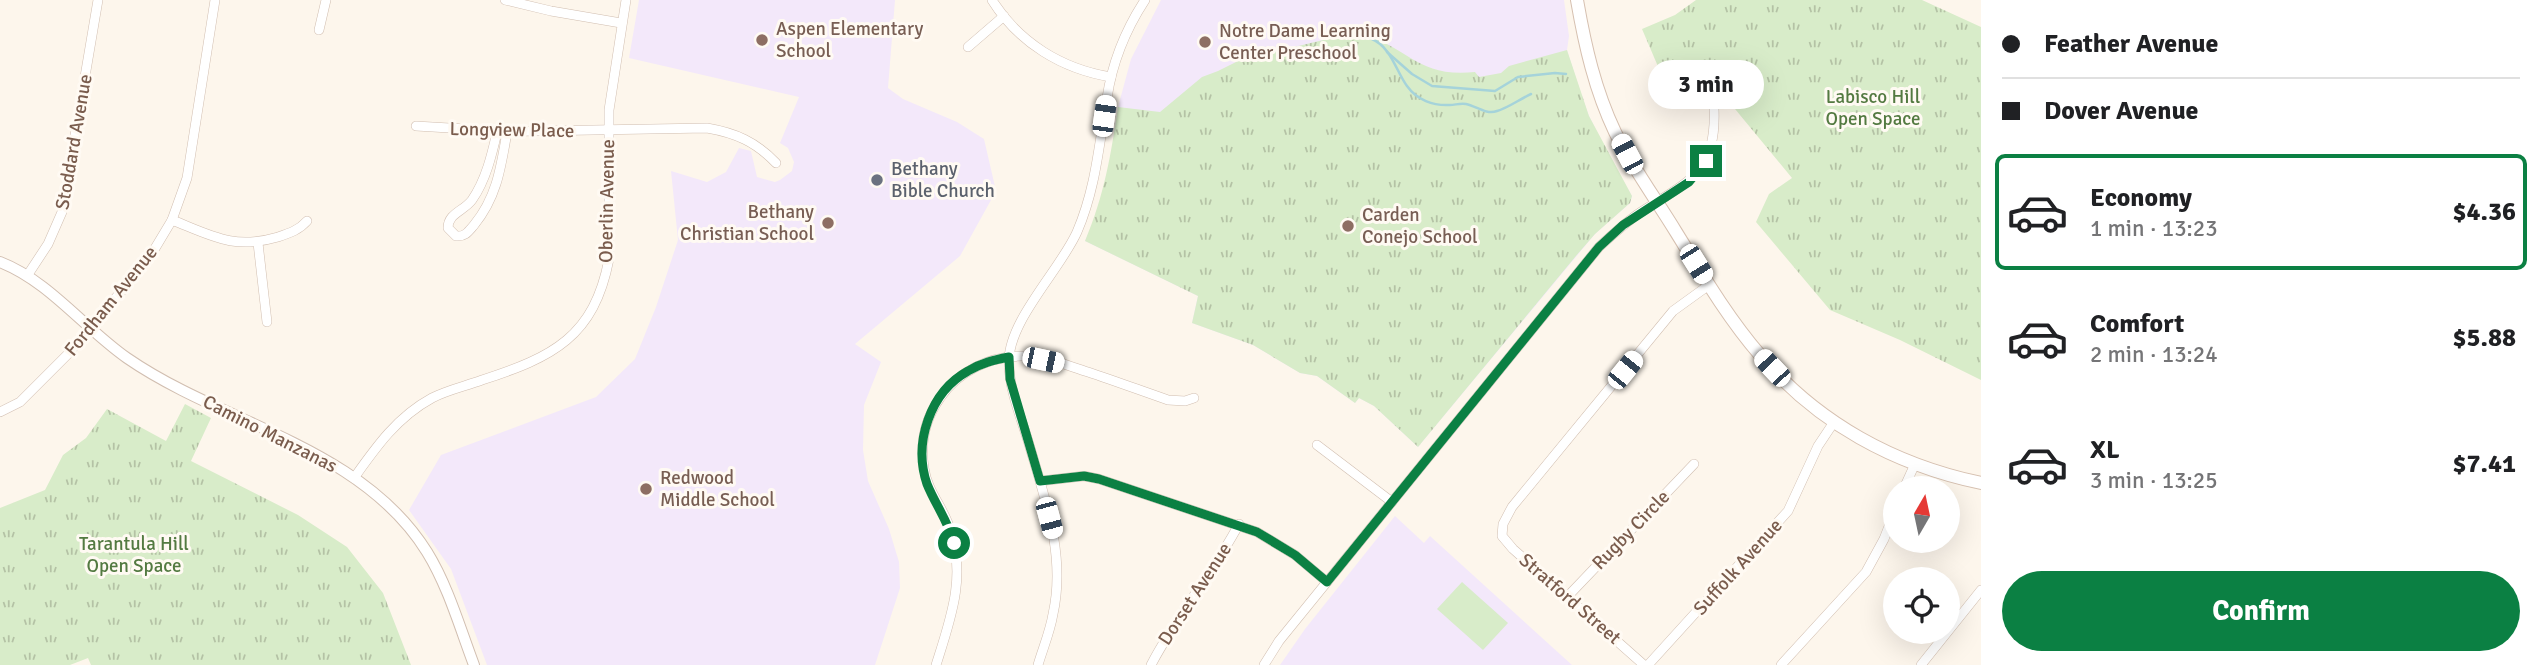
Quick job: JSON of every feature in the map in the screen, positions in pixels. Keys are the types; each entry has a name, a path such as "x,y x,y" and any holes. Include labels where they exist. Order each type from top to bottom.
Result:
{"main road":[{"path":"1577,0 1590,66 1606,112 1627,154 1709,285 1760,356 1805,401 1876,447 1915,464 1981,483"}],"street":[{"name":"Stoddard Avenue","path":"27,276 48,244 65,204 98,0"},
{"name":"Fordham Avenue","path":"0,412 20,402 49,375 148,260 172,220 187,177 215,0"},
{"path":"319,30 326,0"},
{"path":"505,0 551,12 621,23"},
{"name":"Oberlin Avenue","path":"354,478 385,436 415,409 434,397 523,367 547,356 564,344 590,314 605,281 609,259 611,240 608,131 626,0"},
{"path":"992,0 1031,43 1064,65 1111,77"},
{"path":"1038,665 1054,612 1057,559 1040,481 1010,379 1009,357 1025,314 1066,253 1086,210 1096,174 1111,77 1127,34 1145,0"},
{"path":"968,47 1004,16"},
{"path":"1264,665 1279,641 1599,247 1623,225 1689,182 1706,161 1712,146 1714,108"},
{"name":"Longview Place","path":"416,126 476,132 707,128 727,131 761,148 776,163"},
{"path":"502,132 498,184 492,199 470,229 461,237 456,236 448,228 451,216 468,204 478,189 502,132"},
{"path":"172,220 223,240 258,243 290,233 307,221"},
{"path":"258,243 267,322"},
{"name":"Camino Manzanas","path":"0,261 27,276 127,358 160,378 320,457 354,478 392,510 428,554 442,581 474,665"},
{"name":"Stratford Street","path":"1646,665 1513,549 1505,541 1502,529 1512,508 1673,311 1709,285"},
{"path":"936,665 956,600 958,560 949,525 927,482 922,446 925,428 933,408 953,381 983,363 1024,356 1061,363 1168,400 1185,401 1194,398"},
{"name":"Suffolk Avenue","path":"1646,665 1788,511 1818,446 1834,422"},
{"path":"1317,445 1392,502"},
{"name":"Rugby Circle","path":"1568,596 1694,464"},
{"path":"1910,476 1915,464"},
{"path":"1040,481 1084,476 1099,479 1239,524 1274,541 1327,582"},
{"name":"Dorset Avenue","path":"1151,665 1179,616 1239,524"},
{"path":"1781,665 1866,572 1883,541"},
{"path":"1921,665 1981,590"}],"shaded area":[{"path":"639,0 895,0 888,88 903,99 957,122 984,139 996,191 960,256 855,344 881,362 864,405 863,450 868,481 889,529 899,562 900,588 875,665 487,665 451,569 409,510 441,455 596,397 635,359 678,240 671,171 707,182 726,172 739,148 751,151 757,177 775,182 792,171 794,162 788,148 780,143 799,97 629,58"},
{"name":"Carden Conejo School","path":"1161,0 1564,0 1569,36 1567,50 1578,85 1589,116 1632,196 1630,203 1595,234 1418,447 1374,406 1359,398 1355,403 1317,376 1300,373 1253,345 1192,323 1198,296 1085,241 1099,209 1108,175 1118,107 1131,59"},
{"path":"1395,516 1424,543 1430,536 1572,665 1280,665 1305,629"}],"green space":[{"name":"Labisco Hill Open Space","path":"1696,0 1922,0 1981,27 1981,380 1900,340 1830,310 1756,222 1769,194 1792,178 1721,92 1674,104 1642,29 1675,15"},
{"name":"Carden Conejo School","path":"1361,33 1440,71 1475,72 1479,77 1501,73 1509,66 1567,50 1589,116 1632,196 1630,203 1595,234 1576,256 1418,447 1374,406 1359,398 1355,403 1317,376 1300,373 1253,345 1192,323 1198,296 1085,241 1106,175 1118,107 1160,112 1202,77 1240,60"},
{"name":"Tarantula Hill Open Space","path":"185,404 211,418 191,461 298,515 347,547 383,593 411,665 91,665 88,658 70,665 0,665 0,508 45,490 63,455 86,438 107,409 166,441"},
{"path":"1462,582 1508,623 1483,650 1437,609"}],"waterway":[{"path":"1372,39 1389,53 1411,91 1432,103 1466,104 1493,112 1531,94"},
{"path":"1387,52 1412,74 1432,86 1495,91 1518,77 1566,74"}],"place":[{"name":"Aspen Elementary School","path":"762,40"},
{"name":"Notre Dame Learning Center Preschool","path":"1205,42"},
{"name":"Bethany Bible Church","path":"877,180"},
{"name":"Bethany Christian School","path":"828,223"},
{"name":"Carden Conejo School","path":"1348,226"},
{"name":"Redwood Middle School","path":"646,489"}],"route":[{"path":"954,543 949,525 927,482 922,446 925,428 933,408 953,381 983,363 1009,357 1010,379 1018,412 1040,481 1084,476 1099,479 1239,524 1274,541 1327,582 1599,247 1623,225 1689,182 1706,161"}]}
